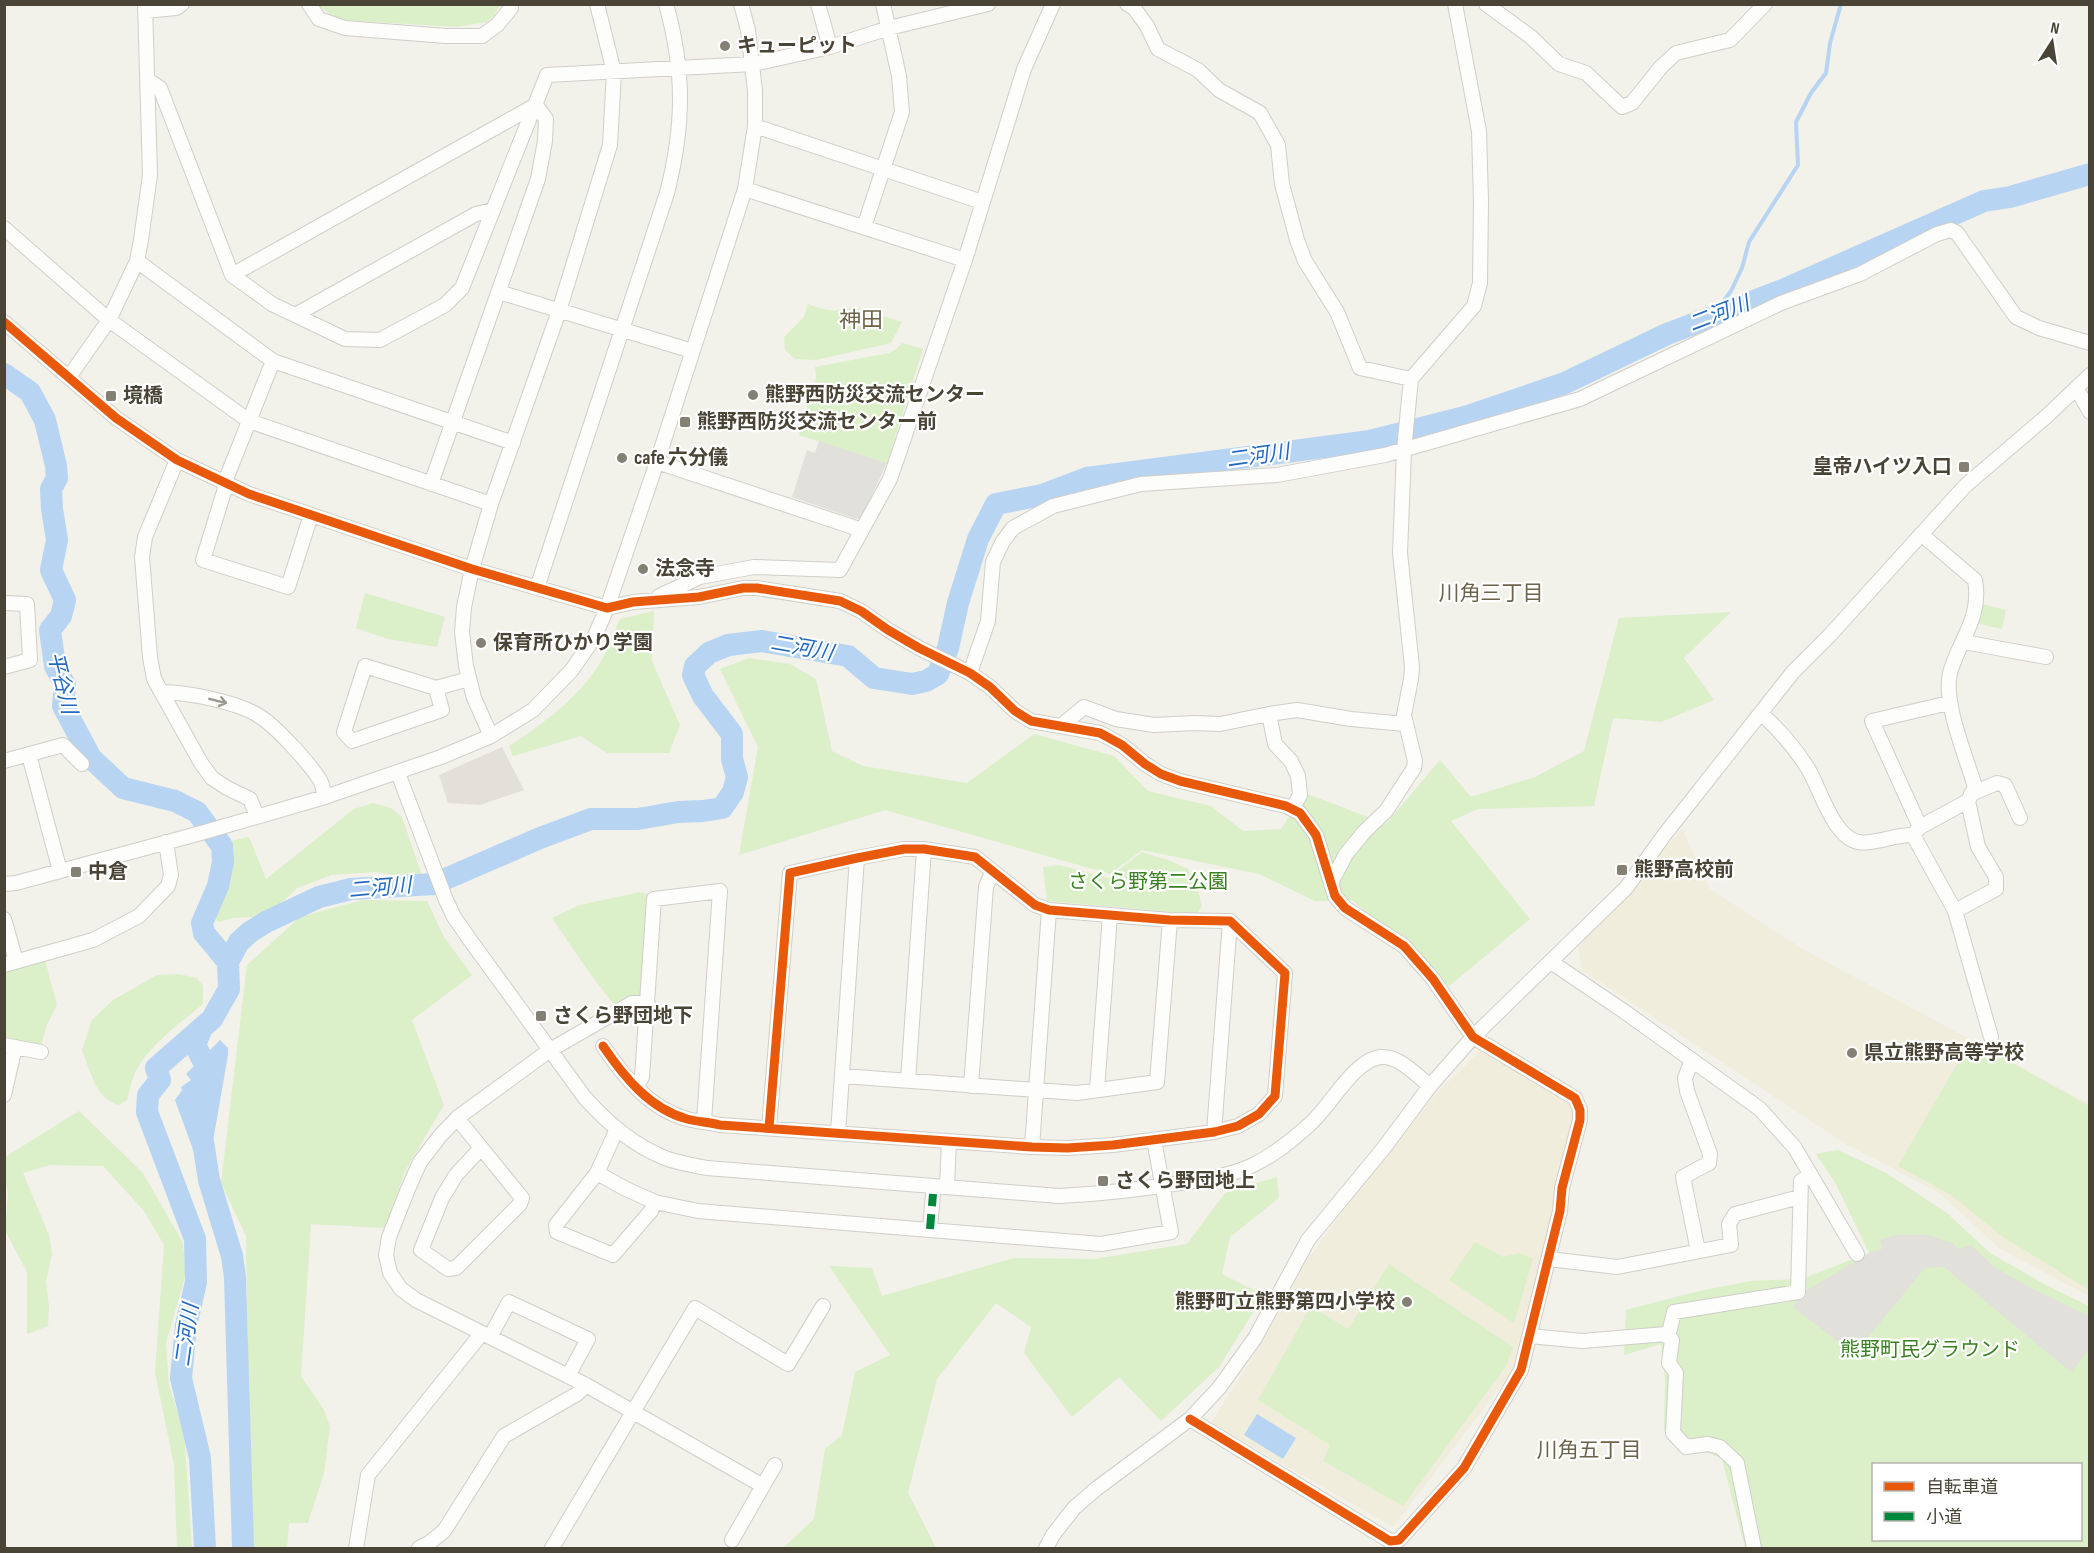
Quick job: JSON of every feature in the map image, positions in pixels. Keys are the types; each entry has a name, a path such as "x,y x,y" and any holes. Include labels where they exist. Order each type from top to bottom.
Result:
{"street":[{"path":"69,377 109,320 137,261 150,175 145,8 176,8 182,4"},
{"path":"309,4 319,19 345,28 446,36 482,36 497,25 511,4"},
{"path":"491,736 474,698 469,679 462,632 464,607 472,569 491,504 558,311 610,145 614,72 597,4"},
{"path":"537,588 675,164 681,126 680,69 666,4"},
{"path":"4,884 230,825 398,773 491,736 533,710 571,671 594,638 607,608 657,462 745,189 755,126 753,64 741,4"},
{"path":"818,4 830,47"},
{"path":"864,227 902,112 899,76 883,4"},
{"path":"148,80 160,87 232,275 272,304 345,339 380,340 445,305 462,288 547,75 753,64 830,47 889,28 988,4"},
{"path":"650,600 700,577 754,567 840,570 890,479 965,260 1024,69 1053,4"},
{"path":"1127,4 1134,8 1141,17 1158,49 1198,70 1219,90 1260,113 1278,145 1282,184 1305,261 1337,312 1360,368 1411,379"},
{"path":"1331,883 1346,854 1386,811 1413,768 1414,753 1404,715 1412,667 1400,553 1407,403 1411,379 1474,306 1480,283 1479,131 1455,4"},
{"path":"1486,4 1531,37 1558,64 1586,73 1622,107 1632,103 1661,67 1676,53 1730,40 1765,4"},
{"path":"232,275 536,105"},
{"path":"431,483 538,179 545,141 546,119 536,105"},
{"path":"755,126 982,202"},
{"path":"745,189 965,260"},
{"path":"295,315 476,214 494,210"},
{"path":"4,228 109,320 249,421 491,504"},
{"path":"964,670 988,621 993,562 998,551 1013,528 1053,506 1141,484 1277,475 1404,447 1580,399 1781,303 1860,274 1937,234 1952,230 1957,233 2016,317 2039,328 2090,343"},
{"path":"137,261 273,361 513,443"},
{"path":"498,292 692,351"},
{"path":"4,322 116,418 177,460 249,494 472,569 607,608 650,600 699,597 743,588 757,588 840,601 861,611 919,648 964,670 990,687 1015,711 1031,721 1100,733 1122,745 1161,774 1180,781 1286,806 1300,813 1316,835 1335,896 1345,908 1404,946 1433,979 1473,1037 1575,1098 1580,1110 1580,1120 1562,1188 1560,1211 1521,1370 1464,1468 1399,1540 1390,1541 1190,1419"},
{"path":"273,361 225,484 203,560 288,587 311,515"},
{"path":"1046,1548 1074,1508 1190,1419 1219,1388 1255,1338 1308,1240 1383,1149 1430,1086 1473,1037 1626,888 1665,834 1793,672 1830,635 1965,486 2077,389 2090,375"},
{"path":"2077,389 2090,412"},
{"path":"177,460 145,537 142,557 150,657 154,679 201,763 212,778 226,788 250,799 257,816"},
{"path":"657,462 862,530"},
{"path":"1921,534 1976,580 1978,597 1964,642 1950,674 1949,703 1975,787 1969,797 1978,847 1996,877 1996,889 1955,911"},
{"path":"4,603 27,604 30,660 4,667"},
{"path":"1964,642 2046,657"},
{"path":"435,687 442,710 352,741 344,732 365,666 435,687 469,679"},
{"path":"161,693 176,692 222,702 258,715 271,725 321,781 325,797"},
{"path":"1949,703 1872,721 1916,831 1955,911 1990,1037"},
{"path":"1061,726 1084,707 1116,718 1154,725 1220,724 1297,710 1351,719 1405,724"},
{"path":"1269,714 1275,744 1291,761 1298,776 1300,795 1292,809"},
{"path":"1762,714 1807,767 1838,828 1850,839 1860,842 1916,831 1969,797 1997,783 2005,785 2020,818"},
{"path":"4,761 63,745 82,764"},
{"path":"29,755 60,871"},
{"path":"398,773 446,900 470,940 585,1098 632,1142 667,1159 707,1168 1059,1196 1099,1194 1220,1176 1251,1166 1271,1156 1317,1119 1362,1064 1378,1057 1390,1057 1430,1086"},
{"path":"4,919 10,963 93,940 139,916 168,886 171,868 166,842"},
{"path":"603,1046 622,1074 657,1105 687,1119 720,1125 1032,1147 1067,1148 1154,1140 1214,1132 1238,1126 1259,1114 1275,1096 1285,973 1230,921 1170,920 1049,910 1035,904 975,857 924,849 904,849 790,873 769,1128"},
{"path":"908,1081 924,849"},
{"path":"838,1133 857,858"},
{"path":"971,1086 986,887 992,872"},
{"path":"636,1087 642,1077 654,899 720,891 704,1121"},
{"path":"1032,1147 1049,910"},
{"path":"1097,1090 1110,915"},
{"path":"842,1076 1077,1093 1157,1082 1170,920"},
{"path":"1214,1132 1230,921"},
{"path":"1551,962 1760,1109 1795,1148 1857,1254"},
{"path":"648,1003 632,1003 550,1050 457,1118 420,1162 389,1237 386,1255 390,1273 400,1289 416,1300 586,1385 763,1486"},
{"path":"4,1095 10,1046 41,1052"},
{"path":"1692,1060 1685,1078 1687,1091 1710,1154 1709,1163 1683,1177 1698,1251"},
{"path":"457,1118 522,1198 520,1204 456,1268 448,1269 421,1250 442,1198 456,1175 481,1148"},
{"path":"617,1129 597,1173 556,1225 557,1232 613,1256 651,1211 655,1202"},
{"path":"597,1173 655,1202 698,1211 1101,1244 1171,1232 1154,1140"},
{"path":"947,1186 949,1141"},
{"path":"1668,1336 1674,1312 1798,1292 1801,1181 1811,1175"},
{"path":"930,1229 933,1194"},
{"path":"1548,1259 1617,1267 1731,1245 1729,1224 1735,1214 1800,1197"},
{"path":"356,1548 368,1475 486,1335 509,1302 588,1339 568,1376"},
{"path":"552,1548 695,1308 788,1364 823,1306"},
{"path":"1530,1336 1582,1341 1666,1334 1672,1340 1669,1363 1676,1373 1674,1433 1686,1447 1708,1444 1720,1447 1737,1462 1754,1548"},
{"path":"427,1547 444,1531 504,1436 577,1394 586,1385"},
{"path":"732,1540 775,1465"}],"shaded area":[{"path":"819,441 887,463 861,518 856,519 792,497 807,450 815,453"},
{"path":"502,747 524,790 480,805 448,803 439,775"},
{"name":"県立熊野高等学校","path":"1682,829 1710,889 1801,948 2089,1104 2089,1296 1999,1248 1941,1194 1846,1144 1582,970 1578,948"},
{"name":"熊野町立熊野第四小学校","path":"1480,1051 1572,1104 1573,1116 1558,1180 1555,1209 1514,1369 1393,1527 1211,1423 1262,1342 1305,1263 1352,1199 1436,1094"},
{"path":"1897,1235 1928,1235 1952,1243 1958,1249 1971,1245 1993,1266 2029,1287 2089,1316 2089,1350 2071,1372 1944,1267 1925,1268 1854,1354 1793,1307 1804,1292 1871,1252 1882,1249 1880,1240"}],"green space":[{"path":"319,5 500,5 493,17 486,22 457,27 342,20 333,17"},
{"path":"808,304 836,311 854,307 902,322 891,343 816,360 795,359 785,350 784,337 804,317"},
{"path":"902,343 923,349 887,463 799,435 816,378 815,367 889,353"},
{"path":"365,593 445,617 437,647 388,639 356,628"},
{"path":"1978,603 2006,610 2002,629 1972,622"},
{"path":"654,611 652,661 680,725 669,753 607,753 581,736 513,756 509,746 551,716 589,679 607,650 620,619"},
{"path":"1731,612 1684,658 1714,700 1661,722 1613,718 1594,806 1478,809 1451,821 1530,919 1449,986 1352,900 1315,901 1259,874 1142,850 1110,874 885,810 739,855 758,747 720,669 749,658 790,664 816,679 832,751 863,766 967,783 1034,734 1114,756 1148,791 1211,806 1243,831 1281,829 1305,793 1386,824 1440,760 1471,797 1535,777 1584,751 1619,618"},
{"path":"373,803 391,808 402,817 422,876 419,880 376,872 331,875 297,888 268,916 233,918 219,922 214,919 218,900 227,885 227,842 249,837 266,879 354,809"},
{"name":"さくら野第二公園","path":"1142,852 1188,869 1202,906 1197,914 1047,901 1043,867 1059,865 1108,878"},
{"path":"640,892 652,895 646,1001 617,1009 552,918 580,905"},
{"path":"363,900 427,901 444,937 472,975 412,1020 444,1105 405,1171 385,1228 311,1224 301,1376 324,1410 330,1427 324,1473 308,1523 289,1523 287,1548 251,1548 246,1236 221,1183 247,965 300,917"},
{"path":"45,960 57,1005 47,1025 40,1049 5,1042 5,973"},
{"path":"178,974 197,978 203,986 203,1004 165,1036 148,1054 134,1076 127,1100 119,1105 111,1102 99,1091 82,1050 92,1020 113,1000 157,975"},
{"path":"1971,1040 2089,1106 2089,1290 2003,1237 1951,1195 1898,1166"},
{"path":"79,1111 143,1173 182,1241 187,1270 166,1343 169,1386 184,1431 192,1548 177,1548 174,1465 155,1372 164,1245 144,1211 103,1166 50,1165 23,1173 49,1235 52,1254 46,1281 48,1326 27,1334 27,1272 5,1230 8,1194 5,1157"},
{"name":"熊野町民グラウンド","path":"1838,1150 1886,1173 1947,1213 1990,1253 2089,1306 2089,1548 1745,1548 1722,1459 1709,1453 1679,1450 1664,1430 1665,1379 1661,1344 1624,1355 1626,1310 1695,1292 1751,1281 1801,1279 1869,1253 1836,1184 1816,1154"},
{"path":"1277,1177 1279,1198 1230,1237 1222,1274 1264,1295 1219,1367 1161,1421 1119,1377 1072,1417 1024,1353 1031,1327 996,1303 937,1379 908,1493 936,1548 783,1548 814,1519 825,1449 842,1435 855,1372 890,1355 829,1266 872,1268 882,1296 1014,1258 1094,1259 1187,1244 1225,1193"},
{"path":"1475,1242 1503,1257 1520,1253 1533,1259 1514,1323 1449,1280"},
{"path":"1389,1264 1513,1347 1506,1366 1403,1506 1323,1461 1330,1445 1258,1400 1311,1306 1348,1329"}],"water":[{"path":"220,1040 228,1048 228,1055 213,1141 215,1148 195,1155 175,1100 182,1090 181,1087 191,1080 186,1074"},
{"path":"1257,1414 1296,1438 1283,1459 1244,1435"}],"waterway":[{"path":"1712,317 1731,291 1742,268 1749,242 1798,165 1796,122 1811,93 1826,73 1830,43 1841,4"},
{"name":"二河川","path":"205,1548 200,1458 181,1378 186,1326 196,1282 195,1239 147,1112 148,1095 160,1080 156,1068 212,1019 229,989 228,962 239,942 250,932 319,897 351,889 434,884 540,838 591,819 638,819 722,808 733,792 737,777 732,759 732,734 703,696 693,675 695,666 709,653 728,645 762,641 848,656 874,678 912,684 926,681 938,674 948,648 958,603 978,539 996,504 1042,495 1087,478 1370,441 1465,417 1565,383 1667,334 1785,289 1984,201 2010,197 2090,174"},
{"name":"平谷川","path":"4,374 30,392 45,420 56,466 57,478 51,489 57,540 51,570 65,600 61,616 50,630 55,666 65,685 63,706 91,758 123,788 175,801 197,812 222,846 223,862 218,886 202,923 204,933 228,962"},
{"path":"202,1028 195,1045 208,1070 205,1087"},
{"path":"200,1123 209,1180 232,1256 235,1277 243,1548"}],"marked path":[{"path":"930,1229 933,1194"}],"cycle path":[{"path":"4,322 116,418 177,460 249,494 472,569 607,608 633,602 699,597 743,588 757,588 840,601 861,611 919,648 970,673 990,687 1015,711 1031,721 1100,733 1122,745 1161,774 1180,781 1286,806 1300,813 1316,835 1335,896 1345,908 1404,946 1433,979 1473,1037 1575,1098 1580,1110 1580,1120 1562,1188 1560,1211 1521,1370 1464,1468 1399,1540 1390,1541 1190,1419"},
{"path":"603,1046 629,1080 650,1100 661,1108 691,1120 720,1125 1032,1147 1067,1148 1113,1145 1214,1132 1238,1126 1259,1114 1275,1096 1285,973 1230,921 1170,920 1049,910 1035,905 975,857 924,849 904,849 790,873 769,1128"}],"place":[{"name":"キューピット","path":"725,46"},
{"name":"熊野西防災交流センター","path":"753,395"},
{"name":"境橋","path":"111,396"},
{"name":"熊野西防災交流センター前","path":"685,422"},
{"name":"cafe 六分儀","path":"622,458"},
{"name":"皇帝ハイツ入口","path":"1964,467"},
{"name":"法念寺","path":"643,569"},
{"name":"保育所ひかり学園","path":"481,643"},
{"name":"熊野高校前","path":"1622,870"},
{"name":"中倉","path":"76,872"},
{"name":"さくら野団地下","path":"541,1016"},
{"name":"県立熊野高等学校","path":"1852,1053"},
{"name":"さくら野団地上","path":"1103,1181"},
{"name":"熊野町立熊野第四小学校","path":"1407,1302"}],"district":[{"name":"神田","path":"861,320"},
{"name":"川角三丁目","path":"1491,593"},
{"name":"川角五丁目","path":"1589,1450"}]}
